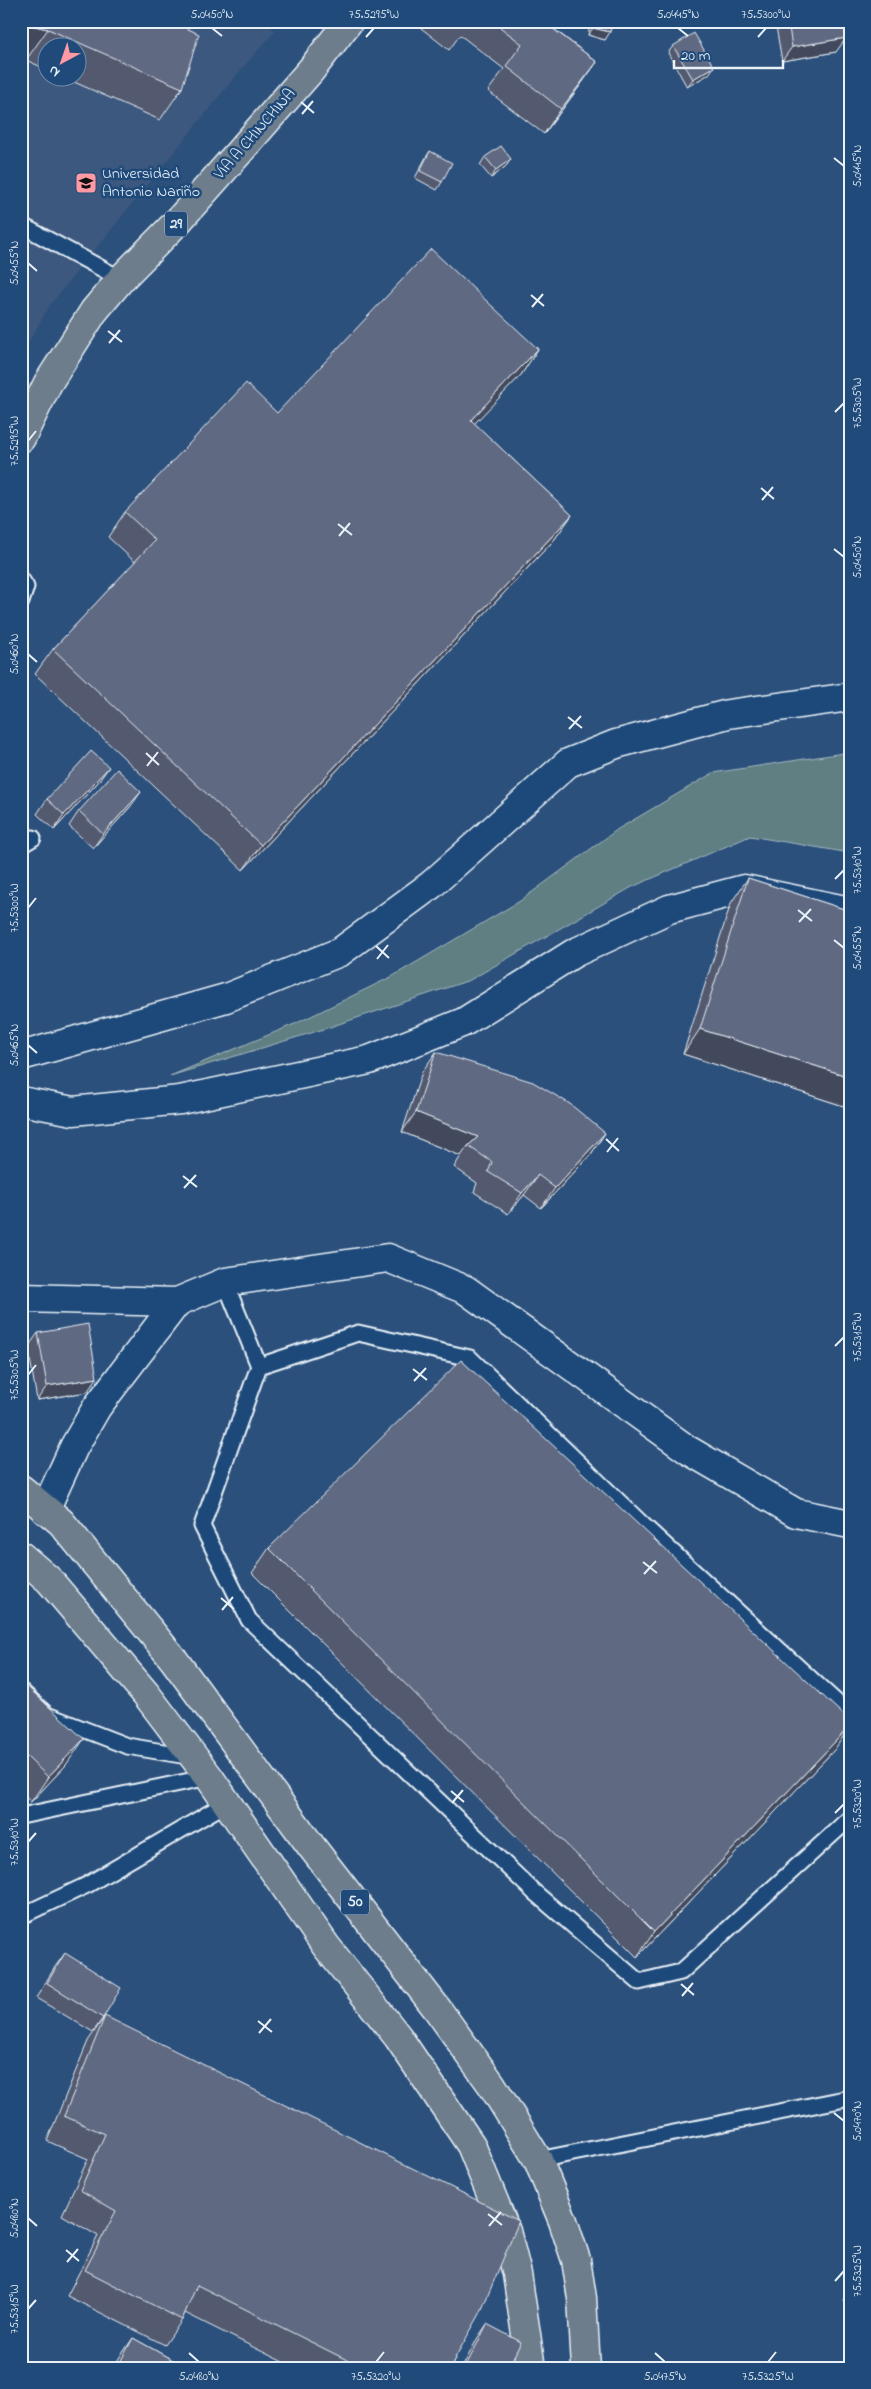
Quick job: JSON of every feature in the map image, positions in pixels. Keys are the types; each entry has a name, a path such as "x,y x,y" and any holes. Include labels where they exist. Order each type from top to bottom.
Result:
{"main road":[{"name":"VÍA A CHINCHINA","path":"21,438 48,383 94,311 121,279 179,220 241,150 311,70 348,21"},
{"name":"50","path":"21,1489 62,1522 174,1660 305,1838 438,2010 492,2085 538,2160 563,2220 576,2260 582,2298 586,2368"},
{"path":"21,1556 49,1580 146,1694 201,1767 225,1804 326,1946 398,2037 471,2146 506,2231 517,2274 531,2368"}],"street":[{"path":"21,1056 226,998 340,952 430,885 568,763 616,744 728,714 850,698"},
{"path":"21,1100 73,1111 180,1100 369,1060 464,1022 574,953 669,909 744,889 850,911"},
{"path":"21,1298 177,1302 225,1282 388,1258 466,1290 688,1450 796,1513 850,1524"},
{"path":"45,1510 74,1447 97,1407 177,1302"}],"lane":[{"path":"21,225 121,279"},
{"path":"21,579 26,587 21,602"},
{"path":"225,1282 259,1366 202,1526 249,1620 534,1892 639,1982 681,1972 850,1818"},
{"path":"259,1366 358,1333 470,1358 643,1525 835,1701 850,1720"},
{"path":"21,1691 47,1715 127,1746 201,1767"},
{"path":"21,1816 201,1767"},
{"path":"21,1916 87,1885 225,1804"},
{"path":"538,2160 850,2098"}],"shaded area":[{"name":"Universidad Antonio Nariño","path":"21,21 266,21 275,31 239,72 50,305 21,355"}],"green space":[{"path":"850,752 850,853 750,836 632,887 470,980 324,1029 170,1076 297,1023 393,976 520,901 618,829 713,773"}],"building":[{"path":"21,21 171,21 199,34 182,88 88,47 88,38 68,38 48,29 21,23"},
{"path":"492,21 558,21 552,28 597,62 561,109 506,66 522,44"},
{"path":"595,21 613,21 610,32 593,28"},
{"path":"788,21 843,21 846,38 792,47"},
{"path":"694,33 714,67 693,79 673,46"},
{"path":"501,146 511,159 496,170 485,157"},
{"path":"430,151 452,163 442,182 420,171"},
{"path":"431,249 538,349 471,420 572,515 261,845 53,649 155,540 125,512 246,383 277,413"},
{"path":"91,751 109,767 64,815 47,799"},
{"path":"117,769 141,792 103,834 79,811"},
{"path":"748,878 850,911 850,1077 700,1029"},
{"path":"436,1052 533,1082 570,1104 605,1133 555,1188 538,1175 522,1193 488,1172 492,1162 468,1146 478,1137 416,1112"},
{"path":"88,1324 97,1378 47,1386 38,1333"},
{"path":"461,1360 850,1721 850,1726 654,1932 269,1548"},
{"path":"21,1681 84,1739 48,1777 27,1757 21,1763"},
{"path":"65,1953 121,1988 103,2018 47,1983"},
{"path":"105,2016 519,2221 480,2314 451,2368 363,2368 197,2285 182,2320 85,2270 116,2211 80,2190 105,2134 64,2116"},
{"path":"487,2324 521,2342 508,2368 465,2368"},
{"path":"21,2333 26,2368 21,2368"},
{"path":"133,2338 187,2368 117,2368"}],"place":[{"name":"Universidad Antonio Nariño","path":"86,183"}]}
